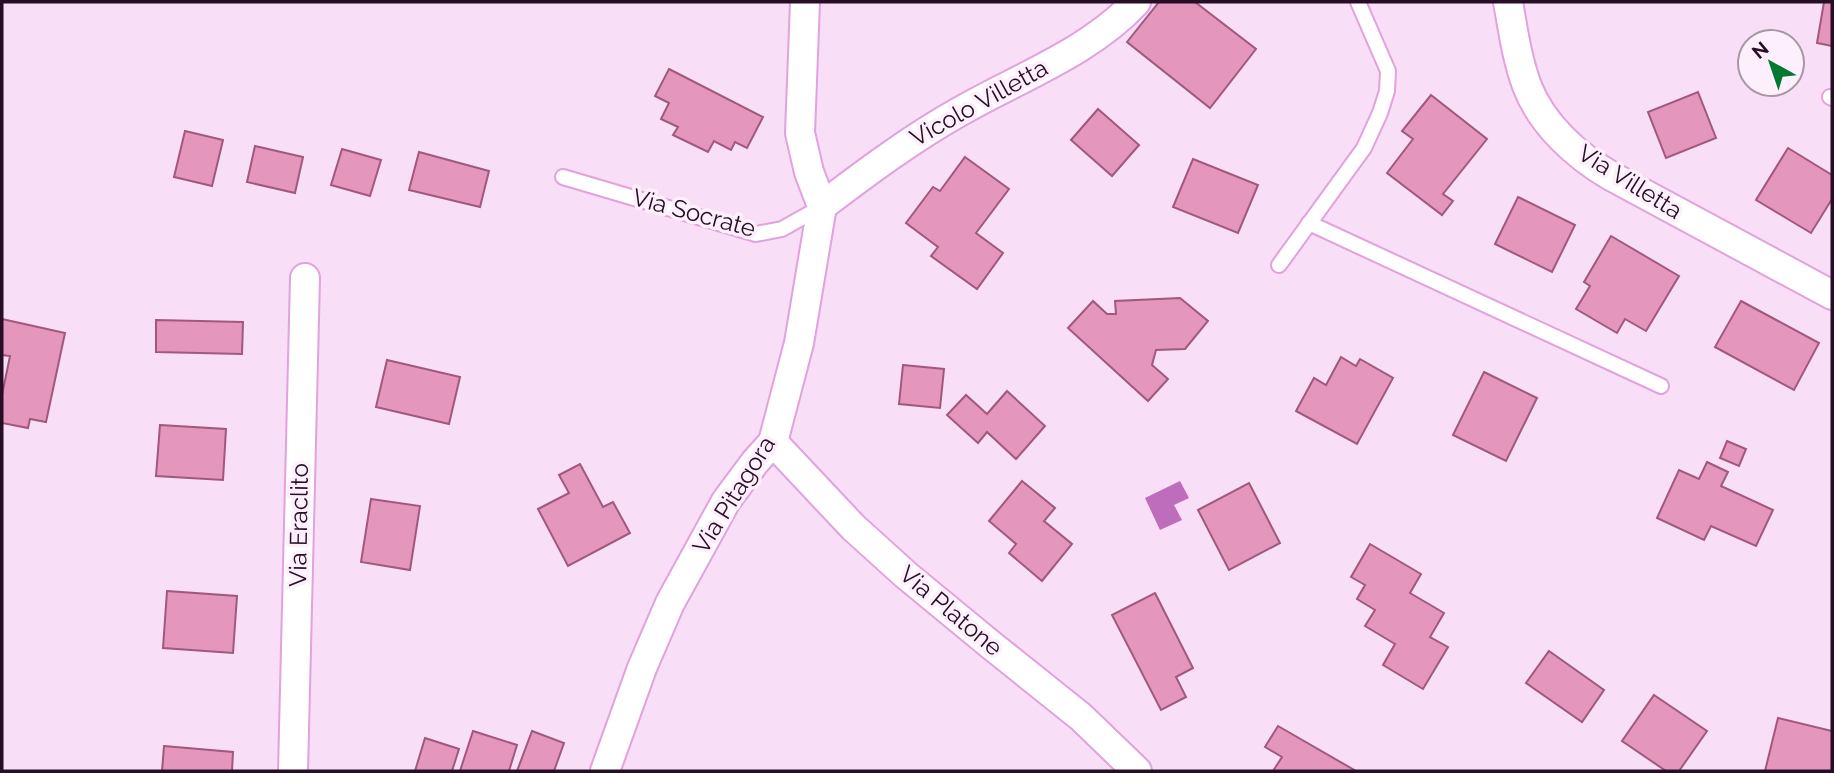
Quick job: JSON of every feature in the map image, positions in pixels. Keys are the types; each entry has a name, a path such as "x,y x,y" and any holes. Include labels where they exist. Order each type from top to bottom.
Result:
{"street":[{"path":"805,2 800,133 808,172 822,206"},
{"name":"Vicolo Villetta","path":"822,206 911,141 960,111 1088,42 1136,2"},
{"name":"Via Villetta","path":"1508,2 1527,86 1553,128 1581,156 1611,176 1832,295"},
{"name":"Via Pitagora","path":"605,771 642,668 670,603 726,502 773,442 799,344 822,206"},
{"name":"Via Eraclito","path":"293,771 305,278"},
{"name":"Via Platone","path":"773,442 853,527 906,575 1081,717 1137,771"}],"lane":[{"path":"1279,265 1364,148 1387,90 1388,71 1358,2"},
{"name":"Via Socrate","path":"563,177 756,234 782,229 822,206"},
{"path":"1309,223 1661,386"}],"shaded area":[{"path":"1180,481 1189,498 1174,505 1182,520 1160,530 1145,498"}],"building":[{"path":"1159,2 1195,2 1256,49 1210,108 1127,42"},
{"path":"1824,2 1832,2 1832,46 1817,43"},
{"path":"669,69 763,117 747,148 735,142 731,150 714,141 708,152 673,135 678,127 661,119 669,103 655,96"},
{"path":"1698,92 1716,138 1666,158 1648,112"},
{"path":"1431,95 1487,139 1443,194 1453,201 1442,215 1387,173 1413,139 1402,131"},
{"path":"1098,109 1139,145 1112,176 1071,140"},
{"path":"185,131 223,140 212,186 174,177"},
{"path":"255,146 303,157 295,193 247,182"},
{"path":"1788,148 1832,175 1832,199 1811,233 1756,200"},
{"path":"342,149 381,160 370,196 331,185"},
{"path":"419,152 489,171 480,207 409,190"},
{"path":"965,157 1009,189 976,233 1003,253 977,289 931,256 938,247 906,223 933,187 940,191"},
{"path":"1193,159 1258,185 1238,233 1173,207"},
{"path":"1518,197 1575,225 1552,272 1495,244"},
{"path":"1611,236 1679,276 1646,331 1625,319 1617,333 1576,309 1590,286 1584,282"},
{"path":"1180,298 1208,321 1185,349 1156,350 1152,365 1168,379 1148,401 1068,328 1093,301 1107,314 1116,314 1115,301"},
{"path":"1741,301 1819,343 1794,390 1715,347"},
{"path":"2,319 65,333 46,422 30,419 28,428 2,423 2,395 10,356 2,355"},
{"path":"156,320 243,322 242,354 156,352"},
{"path":"1341,357 1356,366 1360,359 1393,378 1357,444 1296,411 1314,378 1326,385"},
{"path":"387,360 460,377 449,424 376,407"},
{"path":"903,365 944,369 940,408 899,404"},
{"path":"1484,372 1537,398 1506,461 1453,435"},
{"path":"1007,391 1045,426 1016,459 987,432 978,443 947,415 966,395 987,414"},
{"path":"160,425 226,429 223,480 156,476"},
{"path":"1727,441 1746,449 1739,466 1720,458"},
{"path":"1707,462 1728,472 1721,486 1773,510 1756,546 1711,526 1704,540 1657,518 1679,470 1699,479"},
{"path":"580,464 603,507 613,502 630,533 568,566 538,509 569,493 559,475"},
{"path":"1022,481 1055,508 1044,521 1072,544 1042,581 1009,553 1016,544 989,521"},
{"path":"1249,483 1280,543 1229,570 1198,510"},
{"path":"371,499 420,506 410,570 361,562"},
{"path":"1370,544 1421,574 1410,593 1444,613 1430,637 1448,647 1423,689 1383,665 1395,644 1365,626 1375,610 1357,599 1365,585 1351,577"},
{"path":"167,591 237,596 233,653 163,648"},
{"path":"1155,593 1193,668 1176,677 1186,697 1161,710 1112,615"},
{"path":"1549,651 1604,690 1582,722 1526,683"},
{"path":"1654,695 1707,731 1679,771 1666,771 1622,741"},
{"path":"1778,718 1832,731 1832,771 1765,771"},
{"path":"1278,726 1356,771 1273,771 1282,757 1265,747"},
{"path":"473,731 517,745 509,771 460,771"},
{"path":"532,731 564,743 554,771 517,771"},
{"path":"425,738 459,749 452,771 415,771"},
{"path":"164,746 233,752 232,771 162,771"}]}
